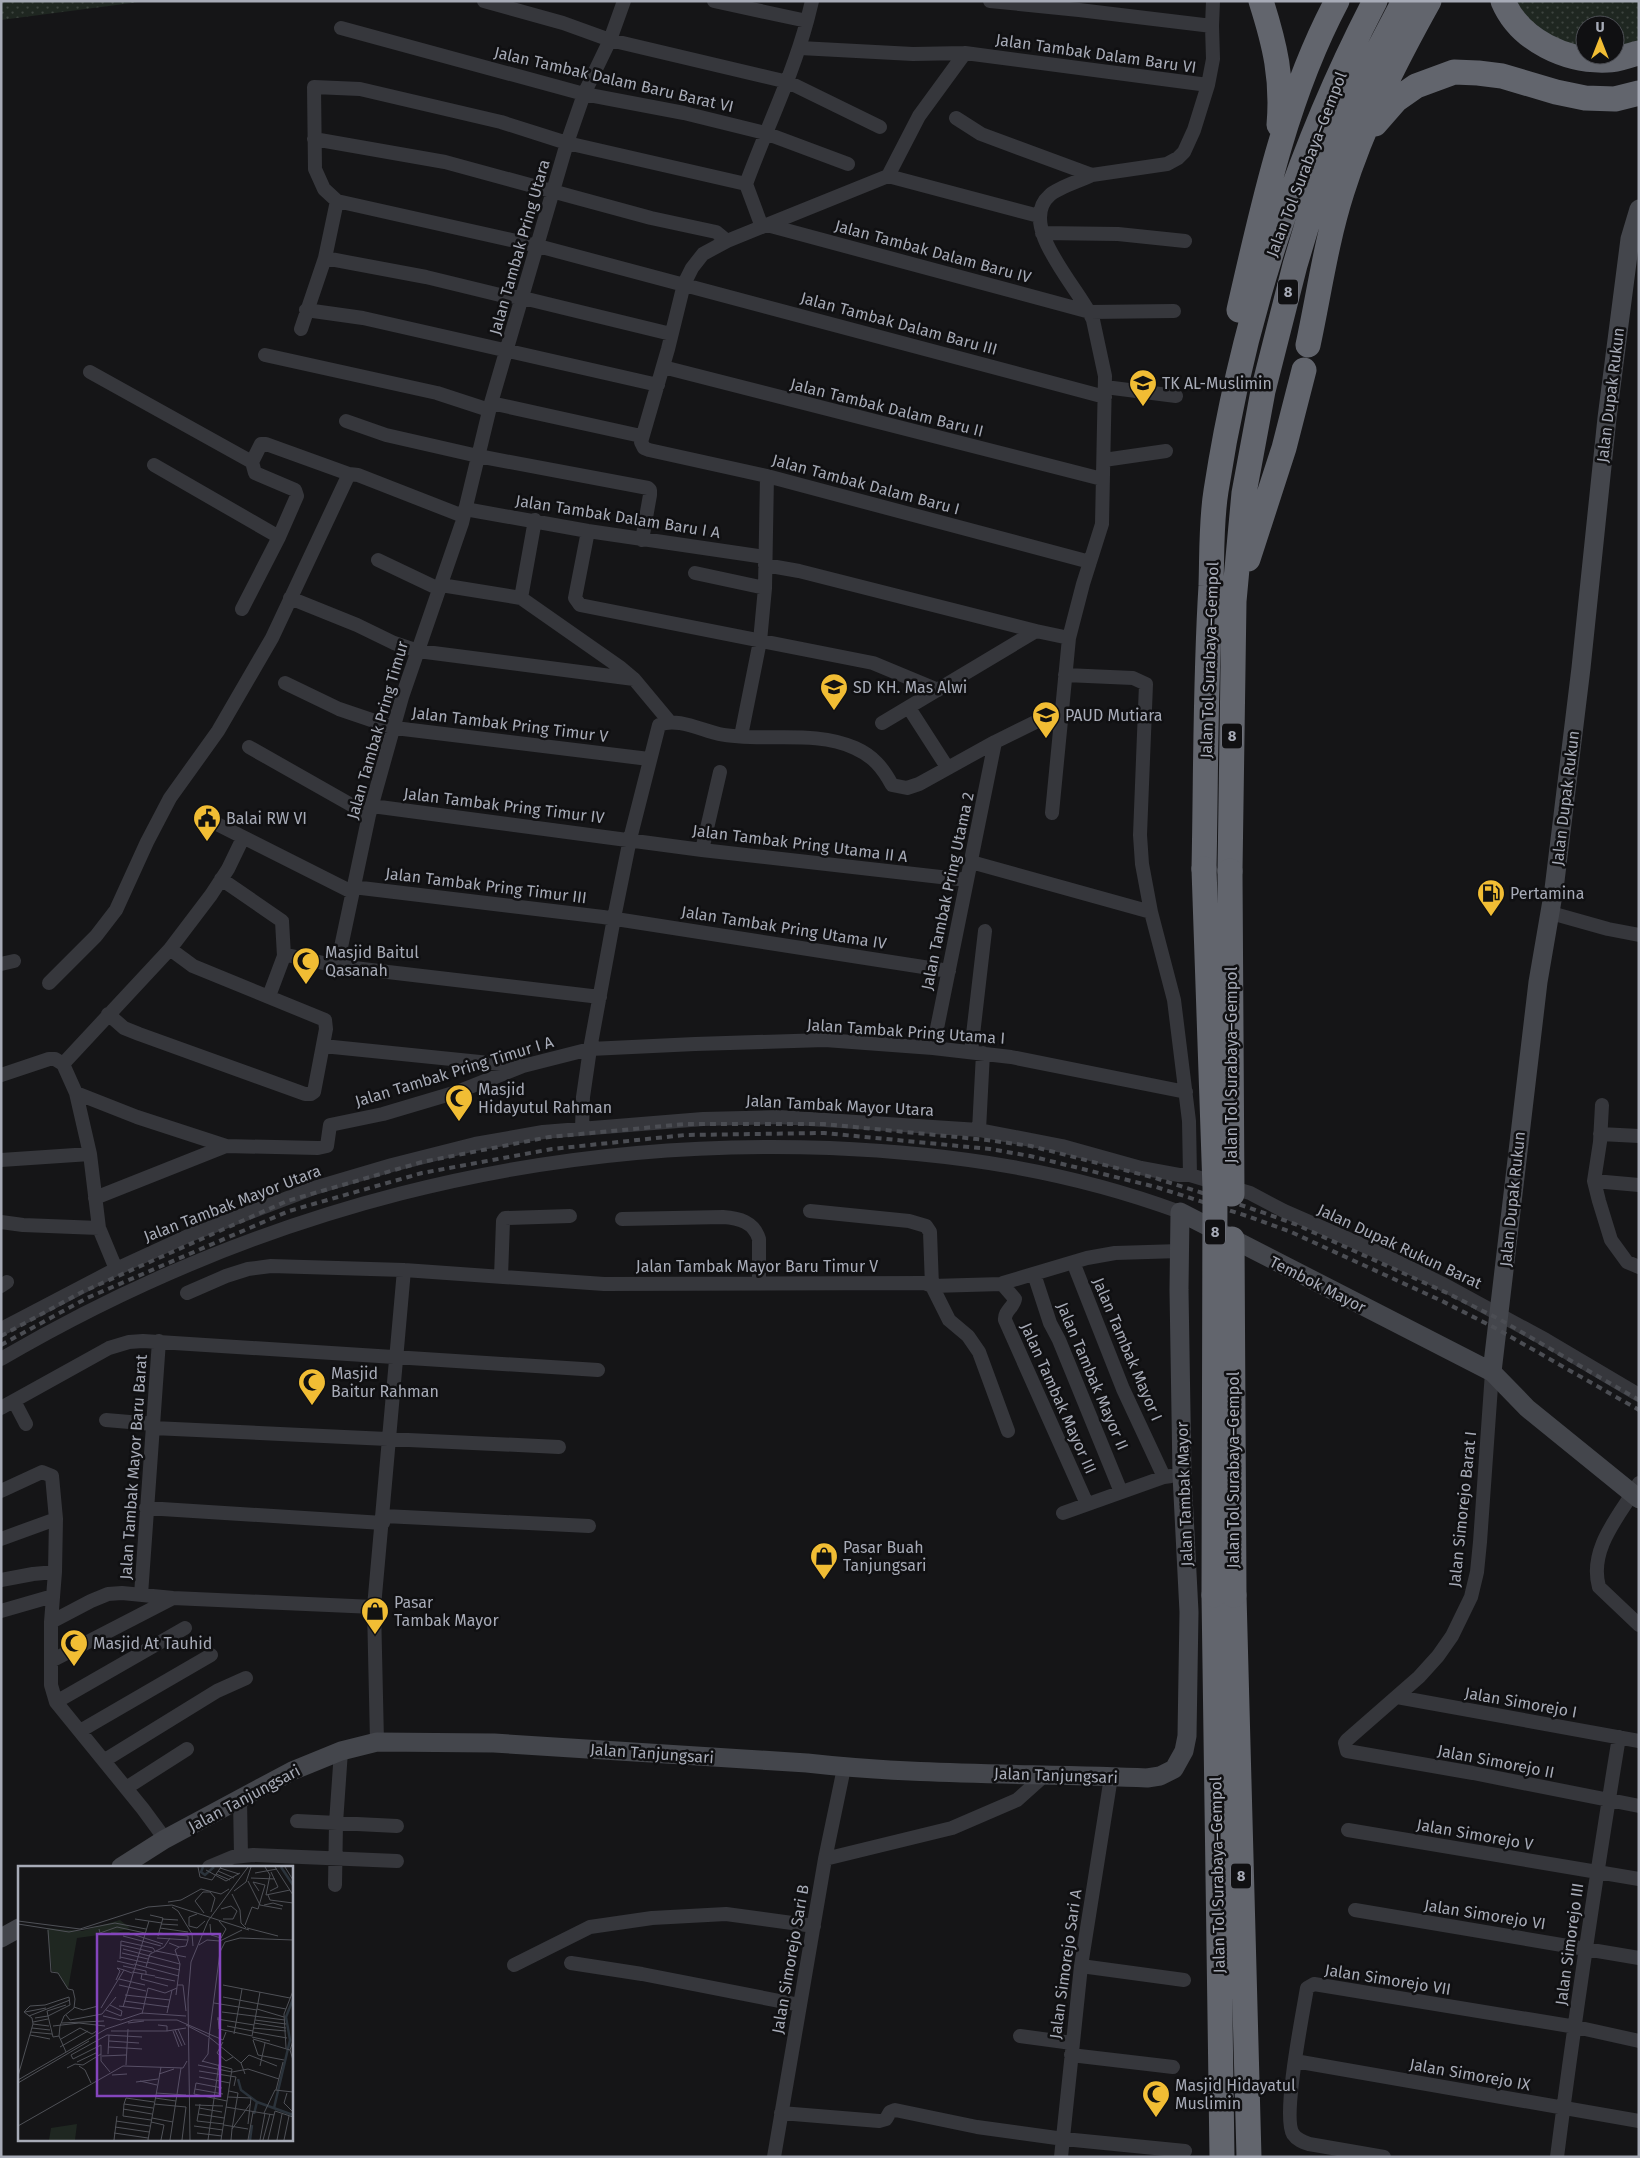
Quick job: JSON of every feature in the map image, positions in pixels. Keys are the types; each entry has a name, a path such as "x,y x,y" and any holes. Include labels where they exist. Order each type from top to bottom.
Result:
{"highway":[{"path":"1261,1 1274,43 1280,78 1277,152"},
{"path":"1216,493 1220,422 1228,362 1277,152 1320,32 1337,1"},
{"name":"Jalan Tol Surabaya–Gempol","path":"1249,2157 1224,1595 1215,1188 1204,869 1208,633 1216,493 1241,367 1272,251 1309,149 1350,49 1375,1"},
{"name":"Jalan Tol Surabaya–Gempol","path":"1222,2157 1224,1595 1234,601 1244,493 1263,391 1294,265 1324,168 1360,85 1404,1"},
{"path":"1308,345 1341,193 1360,141 1383,89 1429,1"},
{"path":"1503,1 1507,12 1527,34 1559,53 1582,59 1610,60 1639,53"},
{"path":"1360,141 1396,100 1416,86 1454,72 1502,76 1556,92 1586,98 1615,99 1639,93"},
{"path":"1234,601 1284,448 1304,370"}],"main road":[{"name":"Jalan Dupak Rukun","path":"1492,1372 1538,982 1551,913 1581,668 1607,418 1630,239 1639,209"},
{"path":"1180,1212 1180,1251"},
{"name":"Tembok Mayor","path":"1180,1212 1492,1372"},
{"name":"Jalan Tambak Mayor","path":"1180,1251 1173,1476 1189,1612 1188,1736"},
{"path":"1492,1372 1527,1408 1637,1492"},
{"name":"Jalan Tanjungsari","path":"123,1866 165,1839 292,1771 341,1751 377,1742 494,1742 808,1763 844,1768 1147,1778 1160,1776 1174,1769 1184,1751 1188,1736"},
{"path":"1,1938 18,1929"}],"street":[{"path":"484,1 563,23 610,40 788,82 880,127"},
{"name":"Jalan Tambak Pring Utara","path":"464,512 490,406 553,190 584,94 610,40 624,1"},
{"path":"714,1 807,21"},
{"path":"764,226 746,184 765,133 788,82 800,48 812,1"},
{"path":"990,1 1212,26"},
{"path":"1208,85 1213,59 1213,1"},
{"name":"Jalan Tambak Dalam Baru Barat VI","path":"342,28 584,94 684,113 765,133 848,164"},
{"name":"Jalan Tambak Dalam Baru VI","path":"800,48 913,54 965,53 1208,85 1189,142 1178,158 1168,164 1092,175 981,134 956,118"},
{"path":"888,176 919,116 965,53"},
{"path":"301,329 325,258 337,201 324,189 315,169 314,87 360,89 506,123 568,143 746,184"},
{"path":"314,139 445,162 651,218 716,232 727,241"},
{"path":"1052,813 1069,638 1102,524 1105,392 1104,376 1090,312 1062,272 1042,232 1039,216 1044,200 1052,193 1092,175"},
{"path":"265,355 490,406 641,436 663,367 684,284 692,268 703,254 727,241 888,176 1039,216"},
{"name":"Jalan Tambak Dalam Baru III","path":"337,201 538,246 1105,392 1176,396"},
{"name":"Jalan Tambak Dalam Baru IV","path":"764,226 1090,312 1174,311"},
{"path":"1042,232 1118,234 1185,241"},
{"path":"325,258 426,277 500,295 523,298 671,334"},
{"path":"306,310 363,318 507,352 658,384"},
{"name":"Jalan Tambak Dalam Baru II","path":"663,367 1102,479"},
{"path":"90,372 252,462 256,474 297,492 279,537 242,609"},
{"path":"346,421 386,435 478,456 648,488 650,495 642,540"},
{"name":"Jalan Tambak Dalam Baru I","path":"641,436 644,448 649,450 767,476 1090,562"},
{"name":"Jalan Tambak Dalam Baru I A","path":"252,462 258,447 261,444 266,444 464,512 535,520 588,531 765,561 1069,638"},
{"path":"1104,460 1166,451"},
{"path":"154,465 279,537"},
{"path":"50,983 96,936 116,910 147,842 170,798 228,716 272,638 349,474"},
{"path":"741,736 760,641 765,588 767,476"},
{"name":"Jalan Tambak Pring Timur","path":"337,966 352,890 371,811 402,697 462,523 464,512"},
{"path":"520,598 535,520"},
{"path":"588,531 575,598 578,604 873,663 938,690"},
{"path":"378,560 440,587 520,598 604,654 634,679 670,722"},
{"path":"695,573 765,588"},
{"path":"290,598 357,625 394,643 418,651 634,679"},
{"path":"882,723 1036,630"},
{"path":"1065,675 1134,678 1146,684 1140,835 1142,864 1151,912 1174,1000 1186,1092 1190,1175"},
{"name":"Jalan Tambak Pring Timur V","path":"285,683 339,709 395,728 650,759"},
{"path":"909,708 947,767"},
{"path":"582,1129 583,1097 590,1048 614,918 630,839 659,724 670,722 719,734 821,739 853,747 875,760 892,785 898,788 919,784 947,767 1062,709"},
{"name":"Jalan Tambak Pring Utama 2","path":"933,1048 995,742"},
{"name":"Jalan Tambak Pring Timur IV","path":"249,747 371,811 630,839"},
{"path":"702,850 720,772"},
{"name":"Jalan Tambak Pring Timur III","path":"205,818 352,890 614,918"},
{"path":"64,1064 108,1014 170,950 221,879 243,838"},
{"name":"Jalan Tambak Pring Utama II A","path":"630,839 702,850 967,880"},
{"path":"971,862 1151,912"},
{"path":"221,879 282,922 284,956 269,996"},
{"path":"1551,913 1608,929 1639,934"},
{"name":"Jalan Tambak Pring Utama IV","path":"614,918 948,970"},
{"path":"979,1130 977,1053 985,931"},
{"path":"108,1014 124,1028 139,1034 305,1094 314,1092 326,1029 325,1020 193,966 170,950"},
{"path":"284,956 287,955 337,966 600,997"},
{"name":"Jalan Tambak Pring Utama I","path":"590,1048 825,1040 933,1048 1012,1057 1186,1092"},
{"path":"323,1046 523,1066"},
{"name":"Jalan Tambak Pring Timur I A","path":"76,1093 136,1117 226,1146 324,1147 328,1143 330,1125 382,1114 429,1100 523,1066 590,1048"},
{"path":"1,1075 50,1059 64,1064 76,1093 90,1154 99,1228 116,1269"},
{"path":"1602,1105 1594,1181 1611,1240 1627,1262 1639,1267"},
{"name":"Jalan Tambak Mayor Utara","path":"1,1329 116,1269 190,1235 314,1188 475,1144 543,1132 704,1119 779,1117 979,1130 1062,1146 1141,1168 1170,1174 1190,1175"},
{"path":"1600,1134 1639,1136"},
{"name":"Jalan Tambak Pring Timur I A","path":"95,1198 226,1146"},
{"path":"1,1358 117,1297 200,1258 276,1230 367,1201 458,1178 503,1169 624,1153 693,1148 779,1146 887,1150 965,1158 1061,1176 1106,1188 1180,1212"},
{"path":"1,1160 90,1154"},
{"name":"Jalan Dupak Rukun Barat","path":"1190,1175 1250,1193 1284,1211 1369,1248 1441,1283 1500,1314 1639,1395"},
{"path":"1594,1181 1639,1185"},
{"path":"810,1212 909,1221 926,1226 930,1232 932,1286 949,1320 968,1336 979,1352 1008,1431"},
{"path":"501,1277 502,1221 505,1218 570,1216"},
{"path":"622,1219 723,1217 737,1218 747,1222 758,1233 758,1283"},
{"path":"1,1222 23,1225 99,1228"},
{"name":"Jalan Tambak Mayor Baru Timur V","path":"188,1293 226,1276 258,1267 404,1270 604,1284 924,1283 932,1286 1002,1284 1073,1262 1116,1253 1180,1251"},
{"name":"Jalan Tambak Mayor I","path":"1073,1262 1123,1389 1173,1476"},
{"path":"377,1742 374,1607 404,1270"},
{"name":"Jalan Tambak Mayor II","path":"1034,1274 1050,1323 1059,1340 1121,1492"},
{"name":"Jalan Tambak Mayor III","path":"1002,1284 1015,1299 1015,1303 1006,1313 1005,1320 1087,1504"},
{"path":"1,1408 109,1348 129,1342 159,1341 598,1370"},
{"name":"Jalan Tambak Mayor Baru Barat","path":"141,1595 159,1341"},
{"name":"Jalan Simorejo Barat I","path":"1347,1751 1345,1743 1347,1740 1397,1697 1438,1656 1452,1636 1471,1597 1477,1572 1480,1542 1492,1372"},
{"path":"14,1401 26,1424"},
{"path":"106,1420 153,1426 559,1447"},
{"path":"1,1491 42,1472 52,1476 56,1519 55,1572 50,1622 51,1685 56,1702 165,1839"},
{"path":"1063,1513 1173,1476"},
{"path":"1637,1492 1606,1537 1600,1550 1597,1582 1599,1587 1639,1625"},
{"path":"146,1508 589,1526"},
{"path":"1,1539 56,1519"},
{"path":"1,1580 55,1572"},
{"path":"50,1622 108,1594 374,1607"},
{"path":"1,1611 53,1596"},
{"path":"51,1661 173,1598"},
{"path":"56,1702 186,1628"},
{"path":"80,1731 211,1655"},
{"path":"104,1760 217,1692 246,1678"},
{"name":"Jalan Simorejo I","path":"1397,1697 1639,1741"},
{"name":"Jalan Simorejo III","path":"1557,2157 1576,2028 1585,1948 1619,1737"},
{"path":"126,1788 187,1749"},
{"path":"335,1885 336,1823 341,1751"},
{"name":"Jalan Simorejo II","path":"1347,1751 1473,1773 1639,1806"},
{"name":"Jalan Simorejo Sari B","path":"774,2157 825,1859 844,1768"},
{"path":"825,1859 952,1828 1017,1800 1046,1774"},
{"name":"Jalan Simorejo Sari A","path":"1061,2157 1081,1966 1111,1777"},
{"path":"240,1799 241,1856"},
{"path":"296,1821 396,1826"},
{"name":"Jalan Simorejo V","path":"1348,1830 1639,1879"},
{"path":"211,1866 218,1862 241,1856 397,1861"},
{"name":"Jalan Simorejo VI","path":"1355,1910 1639,1958"},
{"path":"514,1965 590,1927 652,1918 726,1914 814,1926"},
{"path":"571,1963 642,1974 800,2005"},
{"path":"1081,1966 1184,1980"},
{"name":"Jalan Simorejo VII","path":"1384,2157 1301,2142 1293,2134 1290,2110 1295,2061 1307,1988 1314,1984 1576,2028"},
{"path":"1576,2028 1639,2041"},
{"path":"1020,2036 1072,2049 1172,2067"},
{"name":"Jalan Simorejo IX","path":"1295,2061 1639,2121"},
{"path":"781,2113 879,2121 886,2119 890,2112 895,2110 978,2126 1064,2139 1185,2151"}],"shaded area":[{"path":"1,1 147,1 1,20"},
{"path":"1517,1 1639,1 1639,47 1625,50 1625,15 1575,15 1575,48 1545,34 1523,12"}],"railway":[{"path":"1,1336 82,1292 287,1201 422,1162 549,1137 685,1124 824,1124 1031,1146 1155,1178 1250,1208 1295,1224 1447,1293 1499,1319 1639,1400"},
{"path":"1,1345 87,1298 289,1211 422,1173 552,1149 685,1135 824,1133 990,1149 1030,1156 1156,1187 1247,1216 1291,1232 1442,1301 1497,1329 1639,1410"}],"place":[{"name":"TK AL-Muslimin","path":"1143,407"},
{"name":"SD KH. Mas Alwi","path":"834,711"},
{"name":"PAUD Mutiara","path":"1046,739"},
{"name":"Balai RW VI","path":"207,842"},
{"name":"Pertamina","path":"1491,917"},
{"name":"Masjid Baitul Qasanah","path":"306,985"},
{"name":"Masjid Hidayutul Rahman","path":"459,1122"},
{"name":"Masjid Baitur Rahman","path":"312,1406"},
{"name":"Pasar Buah Tanjungsari","path":"824,1580"},
{"name":"Pasar Tambak Mayor","path":"375,1635"},
{"name":"Masjid At Tauhid","path":"74,1667"},
{"name":"Masjid Hidayatul Muslimin","path":"1156,2118"}]}
